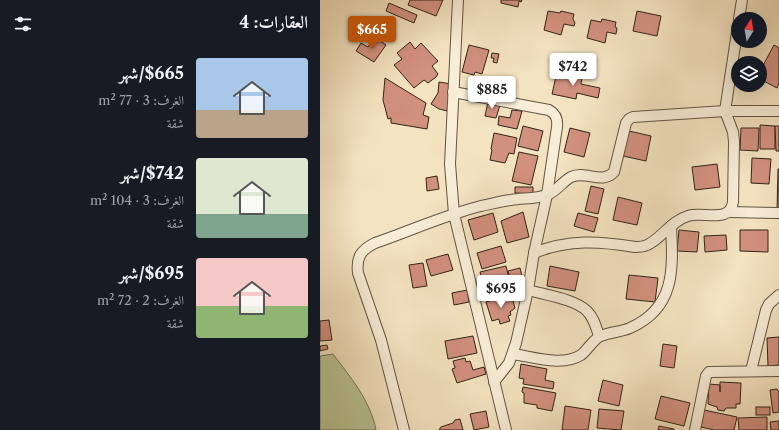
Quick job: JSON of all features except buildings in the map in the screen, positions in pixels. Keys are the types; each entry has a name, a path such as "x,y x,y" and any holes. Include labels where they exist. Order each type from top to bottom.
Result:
{"street":[{"path":"458,0 458,32 453,92 454,120 450,164 454,214 506,430"},
{"path":"740,12 742,0"},
{"path":"729,212 732,202 734,142 733,132 725,111 735,48"},
{"path":"453,92 549,110 553,112 557,119 547,195 534,253 528,290 513,354 504,370 494,382"},
{"path":"404,430 381,340 358,273 358,260 364,249 375,242 454,214 509,200 547,195 559,188 570,178 576,176 586,175 602,178 608,177 614,172 626,123 629,119 638,115 725,111 779,111"},
{"path":"534,253 548,247 566,243 584,242 635,247 643,246 649,244 680,219 694,214 721,215 729,212 779,213"},
{"path":"513,354 565,361 576,358 585,352 599,336 629,329 641,323 657,310 663,300 671,272 671,226"},
{"path":"528,290 574,303 583,308 592,317 596,324 599,336"},
{"path":"751,371 766,310 769,304 779,295"},
{"path":"696,430 707,374 712,372 779,371"}],"green space":[{"path":"333,354 365,399 376,430 320,430 320,356"}]}
